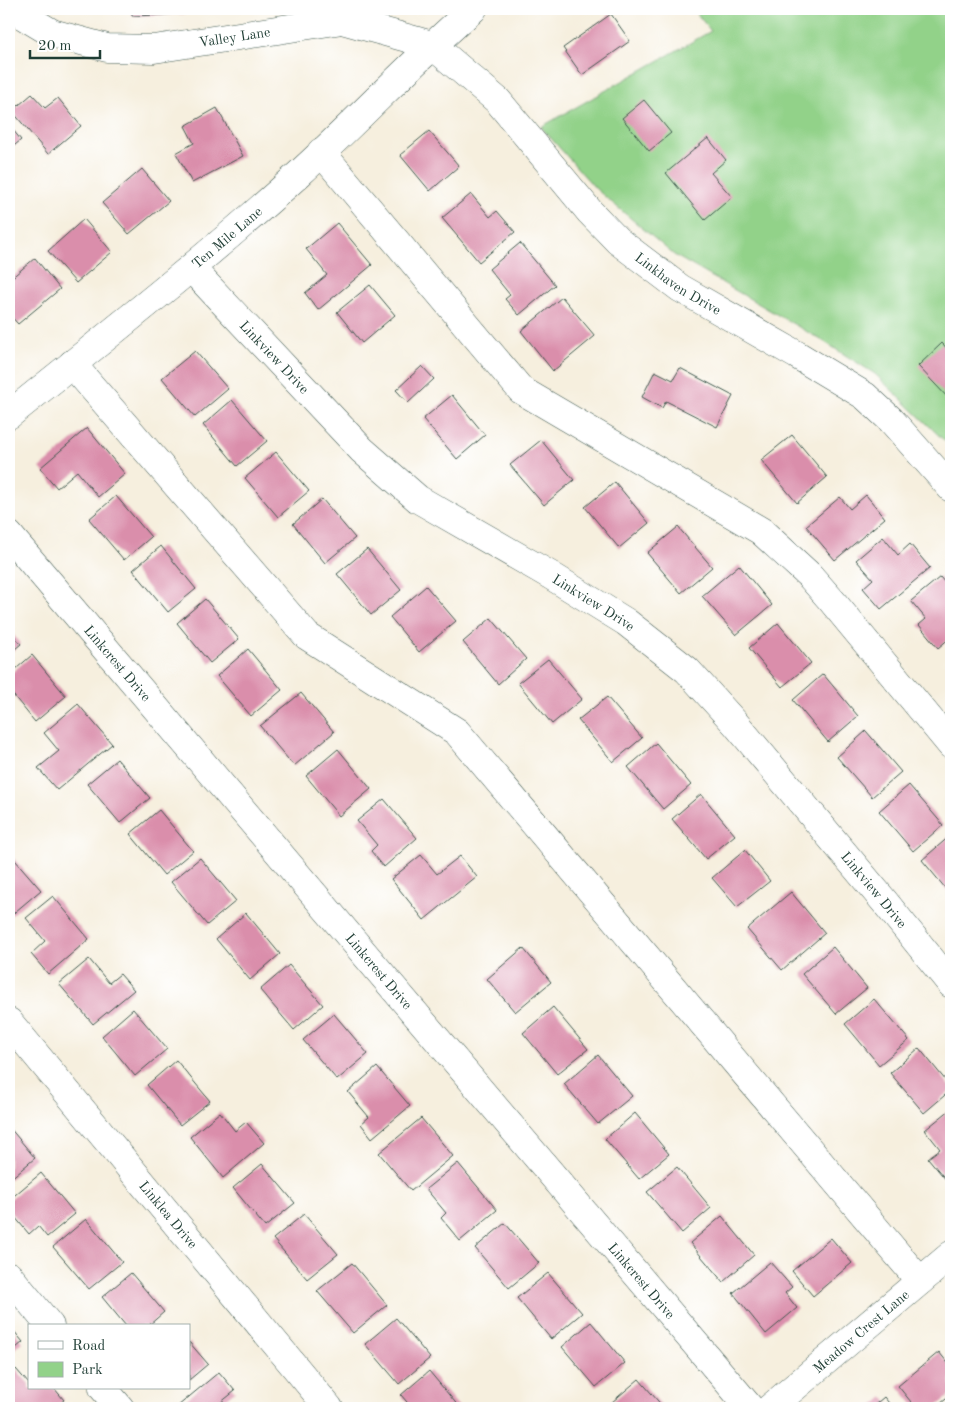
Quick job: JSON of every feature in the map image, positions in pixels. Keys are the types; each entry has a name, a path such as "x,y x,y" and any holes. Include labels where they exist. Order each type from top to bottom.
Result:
{"street":[{"name":"Valley Lane","path":"12,9 52,33 107,48 154,49 342,20 432,44"},
{"path":"432,44 473,9"},
{"name":"Ten Mile Lane","path":"9,415 191,268 300,173 432,44"},
{"name":"Linkhaven Drive","path":"432,44 498,101 590,212 618,241 680,288 865,396 891,420 951,488"},
{"path":"321,152 521,390 761,531 810,576 827,595 951,744"},
{"name":"Linkview Drive","path":"191,268 362,450 418,499 626,622 687,670 735,723 951,984"},
{"path":"72,364 307,636 457,732 920,1282"},
{"name":"Linkcrest Drive","path":"9,535 750,1408"},
{"name":"Linklea Drive","path":"9,1022 329,1408"},
{"name":"Meadow Crest Lane","path":"770,1408 951,1255"},
{"path":"9,1276 48,1324"},
{"path":"105,1390 120,1408"}],"green space":[{"path":"693,9 951,9 951,447 875,374 823,341 674,255 596,189 541,127 711,31"}],"building":[{"path":"132,9 186,9 186,14 132,16"},
{"path":"611,14 630,41 582,75 563,48"},
{"path":"32,94 45,108 58,98 81,126 48,154 12,111"},
{"path":"644,100 671,133 649,151 622,118"},
{"path":"217,108 243,156 192,183 176,153 194,143 185,126"},
{"path":"9,125 21,140 9,150"},
{"path":"429,131 459,166 430,191 400,155"},
{"path":"708,138 726,160 711,173 732,197 705,220 666,173"},
{"path":"142,169 169,201 129,234 102,203"},
{"path":"471,194 490,217 497,211 515,232 479,262 442,218"},
{"path":"84,219 112,252 76,283 48,251"},
{"path":"337,223 372,265 318,310 305,293 327,275 306,249"},
{"path":"520,243 555,285 519,315 505,299 510,295 489,269"},
{"path":"35,258 60,289 18,324 9,314 9,280"},
{"path":"370,285 395,315 362,343 337,312"},
{"path":"562,297 595,336 553,371 521,331"},
{"path":"942,343 951,353 951,401 918,366"},
{"path":"195,351 228,389 195,417 162,378"},
{"path":"422,366 434,379 408,403 396,390"},
{"path":"680,368 733,396 717,427 666,401 662,408 642,397 655,371 673,380"},
{"path":"452,395 485,435 457,459 423,419"},
{"path":"232,400 267,441 237,466 203,425"},
{"path":"87,428 125,474 98,497 77,471 57,488 40,468"},
{"path":"792,435 827,477 797,503 761,460"},
{"path":"541,440 574,480 544,505 510,465"},
{"path":"276,452 309,491 278,517 245,478"},
{"path":"615,482 649,523 619,548 585,507"},
{"path":"866,495 885,518 835,560 806,526 840,497 850,509"},
{"path":"116,496 151,537 124,560 89,519"},
{"path":"322,499 355,538 325,563 293,524"},
{"path":"678,527 712,567 681,593 647,553"},
{"path":"883,537 898,555 910,544 930,568 881,609 863,588 873,579 856,560"},
{"path":"161,546 196,589 168,612 133,570"},
{"path":"367,549 401,590 371,615 337,574"},
{"path":"739,565 772,605 736,635 702,596"},
{"path":"940,577 951,590 951,637 938,648 919,625 926,619 911,601"},
{"path":"426,586 456,621 419,652 390,617"},
{"path":"205,599 239,639 210,663 177,623"},
{"path":"491,618 526,659 498,684 463,642"},
{"path":"778,623 811,663 782,687 749,648"},
{"path":"9,630 21,644 9,654"},
{"path":"248,649 282,690 251,716 217,676"},
{"path":"32,655 66,696 35,722 9,690 9,675"},
{"path":"548,659 582,699 552,724 518,683"},
{"path":"823,674 858,716 828,742 793,700"},
{"path":"301,693 334,732 294,766 260,726"},
{"path":"607,697 642,738 613,762 578,720"},
{"path":"78,704 112,744 57,790 38,768 59,751 44,733"},
{"path":"866,731 901,772 872,797 837,757"},
{"path":"656,743 691,785 663,809 628,767"},
{"path":"338,749 371,789 339,816 306,776"},
{"path":"117,759 150,798 120,823 87,784"},
{"path":"909,785 943,825 913,851 879,811"},
{"path":"701,794 735,835 706,859 672,819"},
{"path":"384,799 417,838 384,867 371,851 377,845 357,821"},
{"path":"159,810 193,851 164,875 130,834"},
{"path":"951,835 951,895 922,860"},
{"path":"745,850 770,881 737,907 712,878"},
{"path":"9,853 41,890 9,917"},
{"path":"421,855 437,874 460,856 477,877 424,920 391,879"},
{"path":"200,858 236,901 207,925 171,882"},
{"path":"791,892 825,933 782,970 747,929"},
{"path":"53,896 89,939 48,974 31,954 45,941 26,918"},
{"path":"246,913 280,954 250,980 216,939"},
{"path":"833,947 867,988 836,1014 802,974"},
{"path":"523,948 551,982 515,1012 487,979"},
{"path":"89,959 109,983 120,974 134,990 93,1024 59,984"},
{"path":"289,965 323,1005 294,1030 260,990"},
{"path":"874,999 909,1040 879,1065 845,1024"},
{"path":"553,1007 588,1049 557,1074 523,1033"},
{"path":"133,1009 167,1049 135,1076 102,1036"},
{"path":"334,1014 368,1054 337,1080 303,1040"},
{"path":"919,1048 951,1087 951,1090 924,1113 890,1073"},
{"path":"598,1055 632,1096 598,1124 564,1084"},
{"path":"176,1060 210,1101 180,1125 147,1085"},
{"path":"377,1067 410,1106 372,1138 361,1124 369,1117 348,1092"},
{"path":"951,1109 951,1178 947,1181 928,1158 940,1149 925,1130"},
{"path":"220,1112 235,1131 246,1122 264,1143 223,1178 190,1137"},
{"path":"635,1113 669,1154 639,1179 605,1139"},
{"path":"421,1118 453,1156 411,1191 379,1153"},
{"path":"9,1127 35,1158 9,1180"},
{"path":"458,1163 497,1210 460,1241 441,1218 446,1213 426,1189"},
{"path":"262,1164 295,1203 265,1227 233,1188"},
{"path":"677,1167 711,1208 682,1233 647,1192"},
{"path":"41,1173 75,1214 47,1237 38,1226 29,1234 9,1210 9,1200"},
{"path":"304,1214 338,1254 307,1279 273,1239"},
{"path":"722,1216 754,1255 723,1282 690,1243"},
{"path":"86,1219 122,1262 89,1289 53,1247"},
{"path":"505,1223 539,1263 509,1288 475,1248"},
{"path":"831,1238 852,1263 813,1296 792,1271"},
{"path":"770,1262 792,1287 785,1293 797,1308 766,1334 733,1293"},
{"path":"352,1263 387,1305 353,1333 317,1291"},
{"path":"131,1273 164,1312 150,1324 124,1324 102,1297"},
{"path":"548,1273 582,1313 551,1339 517,1298"},
{"path":"396,1318 430,1358 399,1384 365,1344"},
{"path":"591,1322 625,1363 596,1387 562,1347"},
{"path":"9,1325 23,1342 9,1354"},
{"path":"190,1343 208,1364 190,1379"},
{"path":"939,1352 951,1367 951,1395 935,1408 916,1408 898,1386"},
{"path":"16,1369 28,1383 28,1390 56,1390 64,1400 54,1408 9,1408 9,1375"},
{"path":"429,1371 460,1408 412,1408 401,1395"},
{"path":"219,1372 235,1391 220,1403 224,1408 179,1408 178,1406"},
{"path":"639,1379 664,1408 605,1408"},
{"path":"884,1397 893,1408 871,1408"}]}
